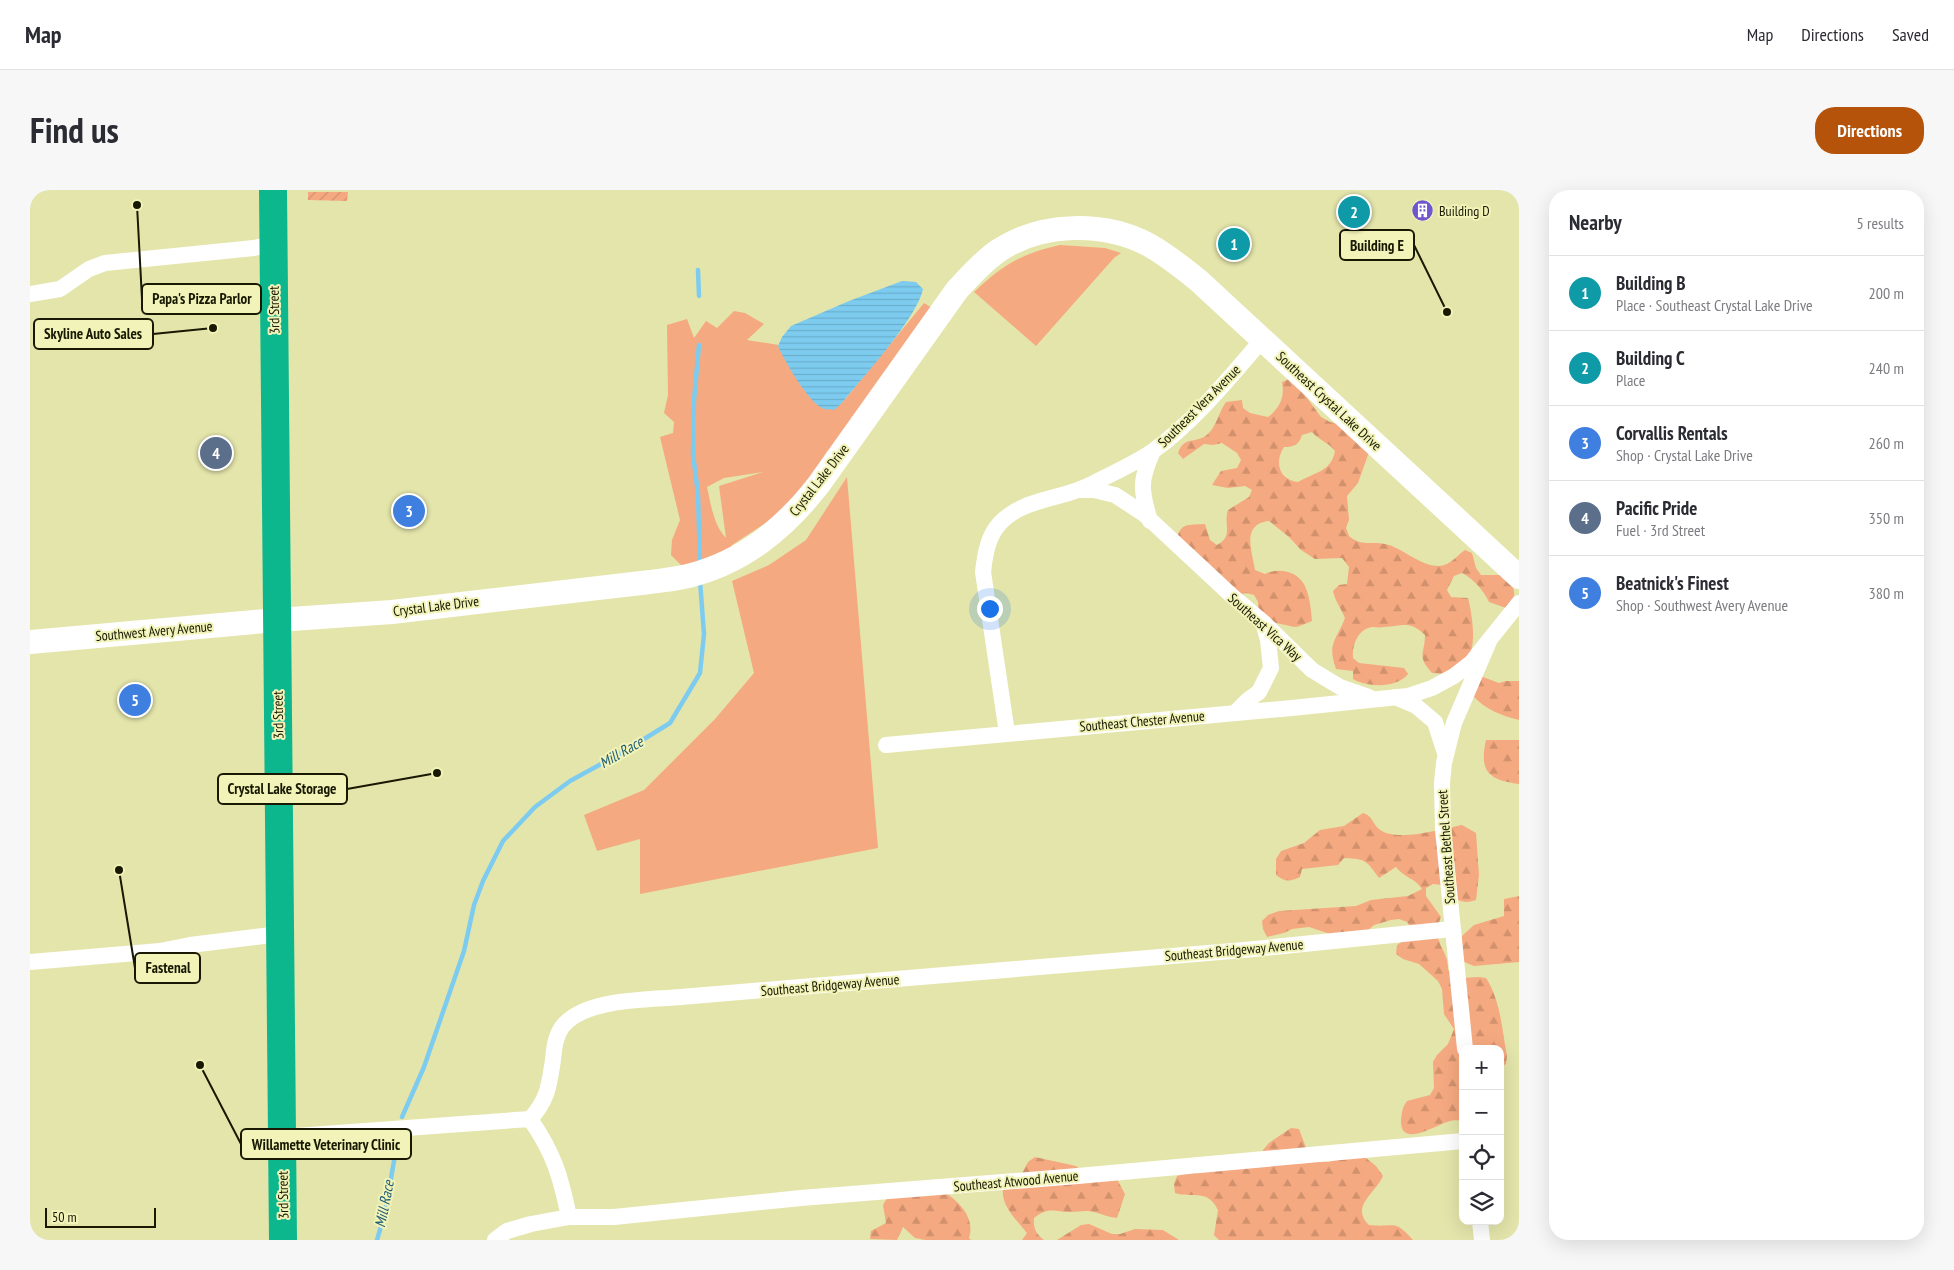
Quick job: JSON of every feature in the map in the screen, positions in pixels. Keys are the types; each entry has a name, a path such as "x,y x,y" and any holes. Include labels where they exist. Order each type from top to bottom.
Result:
{"highway":[{"name":"3rd Street","path":"273,190 283,1240"}],"street":[{"name":"Crystal Lake Drive","path":"278,620 401,611 572,592 687,576 714,568 749,551 781,527 799,510 820,484 957,290 978,267 999,250 1022,238 1048,231 1073,228 1098,229 1130,237"},
{"name":"Southeast Crystal Lake Drive","path":"1130,237 1169,257 1198,281 1519,577"},
{"path":"30,294 60,289 89,269 105,263 254,248 273,244"},
{"name":"Southeast Vera Avenue","path":"1007,733 984,572 988,543 1000,522 1026,505 1080,490 1152,452 1191,418 1262,340"},
{"path":"1150,521 1144,498 1142,479 1152,452"},
{"name":"Southeast Vica Way","path":"1080,490 1094,490 1115,495 1144,514 1231,595 1263,622 1312,670 1333,684 1371,697 1398,697"},
{"name":"Southeast Bethel Street","path":"1464,1045 1443,830 1442,783 1445,753 1466,690 1490,639 1519,603"},
{"name":"Southwest Avery Avenue","path":"30,642 278,620"},
{"path":"1235,713 1258,692 1271,668 1268,640 1263,622"},
{"name":"Southeast Chester Avenue","path":"886,745 1398,697 1424,691 1454,676 1472,662 1490,639"},
{"path":"1398,697 1416,706 1435,722 1445,753"},
{"name":"Southeast Bridgeway Avenue","path":"530,1120 541,1108 547,1094 555,1041 561,1028 570,1019 590,1008 622,1003 1244,950 1452,929"},
{"path":"30,962 160,950 280,934"},
{"path":"282,1138 530,1120 545,1141 555,1162 562,1180 569,1218"},
{"name":"Southeast Atwood Avenue","path":"495,1240 507,1231 531,1224 569,1218 614,1217 801,1198 1058,1178 1459,1142"},
{"path":"1480,1225 1482,1240"}],"green space":[{"path":"308,192 348,192 347,201 308,200"},
{"path":"1060,245 1105,248 1121,253 1114,258 1036,346 974,292 1013,262 1034,252"},
{"path":"924,303 937,311 875,414 851,417 859,434 850,448 828,450 805,488 782,512 732,545 724,558 685,569 671,555 672,540 680,520 660,437 673,433 674,422 664,413 668,395 667,325 687,319 694,338 706,321 717,328 734,311 745,313 764,324 747,340 785,346 842,403","holes":["763,472 719,486 726,538 715,520 707,487 724,478"]},
{"path":"1289,379 1296,383 1321,417 1330,422 1349,427 1369,452 1358,483 1347,496 1349,520 1346,528 1349,536 1362,543 1380,543 1391,546 1425,563 1439,566 1443,566 1453,560 1465,550 1472,553 1476,568 1481,575 1505,575 1511,584 1514,596 1506,608 1489,602 1478,585 1466,575 1462,573 1454,576 1447,590 1451,597 1468,598 1473,637 1471,652 1468,658 1450,674 1432,673 1424,662 1422,654 1425,635 1415,627 1406,625 1367,628 1357,638 1353,653 1353,658 1359,663 1404,668 1408,674 1403,679 1390,684 1367,684 1353,679 1353,671 1336,669 1332,653 1334,642 1345,618 1333,591 1339,585 1347,584 1349,567 1342,558 1315,559 1301,550 1289,537 1269,521 1260,523 1251,533 1250,540 1255,570 1265,574 1276,571 1288,572 1302,581 1308,595 1312,621 1296,627 1259,618 1258,602 1254,595 1246,593 1238,596 1175,546 1181,529 1187,525 1205,524 1210,540 1217,545 1222,542 1227,534 1228,510 1249,497 1252,490 1245,486 1228,488 1212,485 1221,471 1237,468 1241,460 1237,453 1222,443 1204,444 1183,459 1178,453 1180,448 1186,442 1200,439 1208,434 1226,402 1242,400 1243,408 1250,413 1268,417 1281,402 1283,393 1282,382","holes":["1312,432 1335,451 1330,463 1321,471 1298,482 1286,478 1279,464 1284,447 1296,445 1302,435"]},
{"path":"847,477 878,848 640,894 640,839 597,851 584,815 644,790 715,719 754,673 732,581 769,565 806,540"},
{"path":"1483,677 1499,683 1519,681 1519,720 1494,711 1483,705 1473,696 1474,679"},
{"path":"1486,740 1519,740 1519,784 1500,780 1488,772 1484,759"},
{"path":"1363,813 1371,818 1379,829 1396,835 1419,834 1462,825 1476,833 1479,875 1476,900 1470,902 1461,901 1453,897 1442,885 1433,884 1426,888 1426,896 1441,917 1438,934 1448,963 1448,970 1462,978 1486,978 1491,987 1500,1016 1507,1056 1506,1064 1504,1065 1504,1045 1459,1045 1459,1120 1449,1121 1420,1133 1406,1133 1402,1129 1403,1108 1407,1101 1430,1095 1434,1088 1433,1062 1448,1044 1454,1029 1444,1014 1442,989 1438,981 1419,964 1403,959 1396,954 1397,945 1410,936 1412,929 1407,922 1399,919 1391,920 1374,925 1367,931 1333,935 1309,927 1292,929 1267,937 1263,929 1262,921 1268,915 1279,911 1356,906 1371,900 1408,896 1422,889 1396,867 1379,878 1365,862 1351,858 1344,858 1338,865 1302,869 1300,877 1293,880 1288,881 1276,875 1276,859 1281,851 1304,843 1320,830 1344,826"},
{"path":"1519,896 1519,962 1474,966 1457,959 1462,936 1474,925 1504,916 1504,899"},
{"path":"1291,1128 1299,1129 1311,1161 1329,1162 1352,1154 1361,1154 1376,1166 1383,1176 1363,1206 1364,1218 1369,1225 1397,1226 1413,1240 1219,1240 1214,1235 1218,1210 1214,1203 1205,1197 1175,1193 1174,1184 1177,1176 1258,1156 1269,1143"},
{"path":"1035,1157 1076,1166 1089,1176 1112,1175 1118,1181 1125,1194 1117,1218 1091,1211 1070,1212 1052,1210 1039,1214 1034,1218 1036,1230 1044,1240 1022,1240 1027,1233 1005,1204 1003,1198 1004,1184 1020,1177 1028,1162"},
{"path":"947,1194 966,1213 969,1219 969,1238 971,1240 925,1240 915,1238 903,1227 897,1240 870,1239 871,1231 886,1223 883,1205 887,1198"},
{"path":"1089,1224 1112,1234 1120,1234 1135,1229 1163,1230 1179,1240 1057,1240 1081,1225"}],"water":[{"path":"902,281 916,282 923,289 911,315 888,347 842,403 834,410 822,408 803,389 786,361 778,346 782,337 791,326"}],"waterway":[{"name":"Mill Race","path":"698,270 699,296"},
{"name":"Mill Race","path":"699,345 694,400 693,454 698,494 700,565"},
{"name":"Mill Race","path":"402,1117 424,1067 464,951 474,905 483,881 503,841 535,807 570,781 623,752 670,723 700,673 704,634 700,581"},
{"name":"Mill Race","path":"377,1240 385,1213 398,1138"}],"place":[{"name":"Papa's Pizza Parlor","path":"137,205"},
{"name":"Building D","path":"1423,211"},
{"name":"Building C","path":"1354,212"},
{"name":"Building B","path":"1234,244"},
{"name":"Building E","path":"1447,312"},
{"name":"Skyline Auto Sales","path":"213,328"},
{"name":"Pacific Pride","path":"216,453"},
{"name":"Corvallis Rentals","path":"409,511"},
{"name":"Beatnick's Finest","path":"135,700"},
{"name":"Crystal Lake Storage","path":"437,773"},
{"name":"Fastenal","path":"119,870"},
{"name":"Willamette Veterinary Clinic","path":"200,1065"}]}
